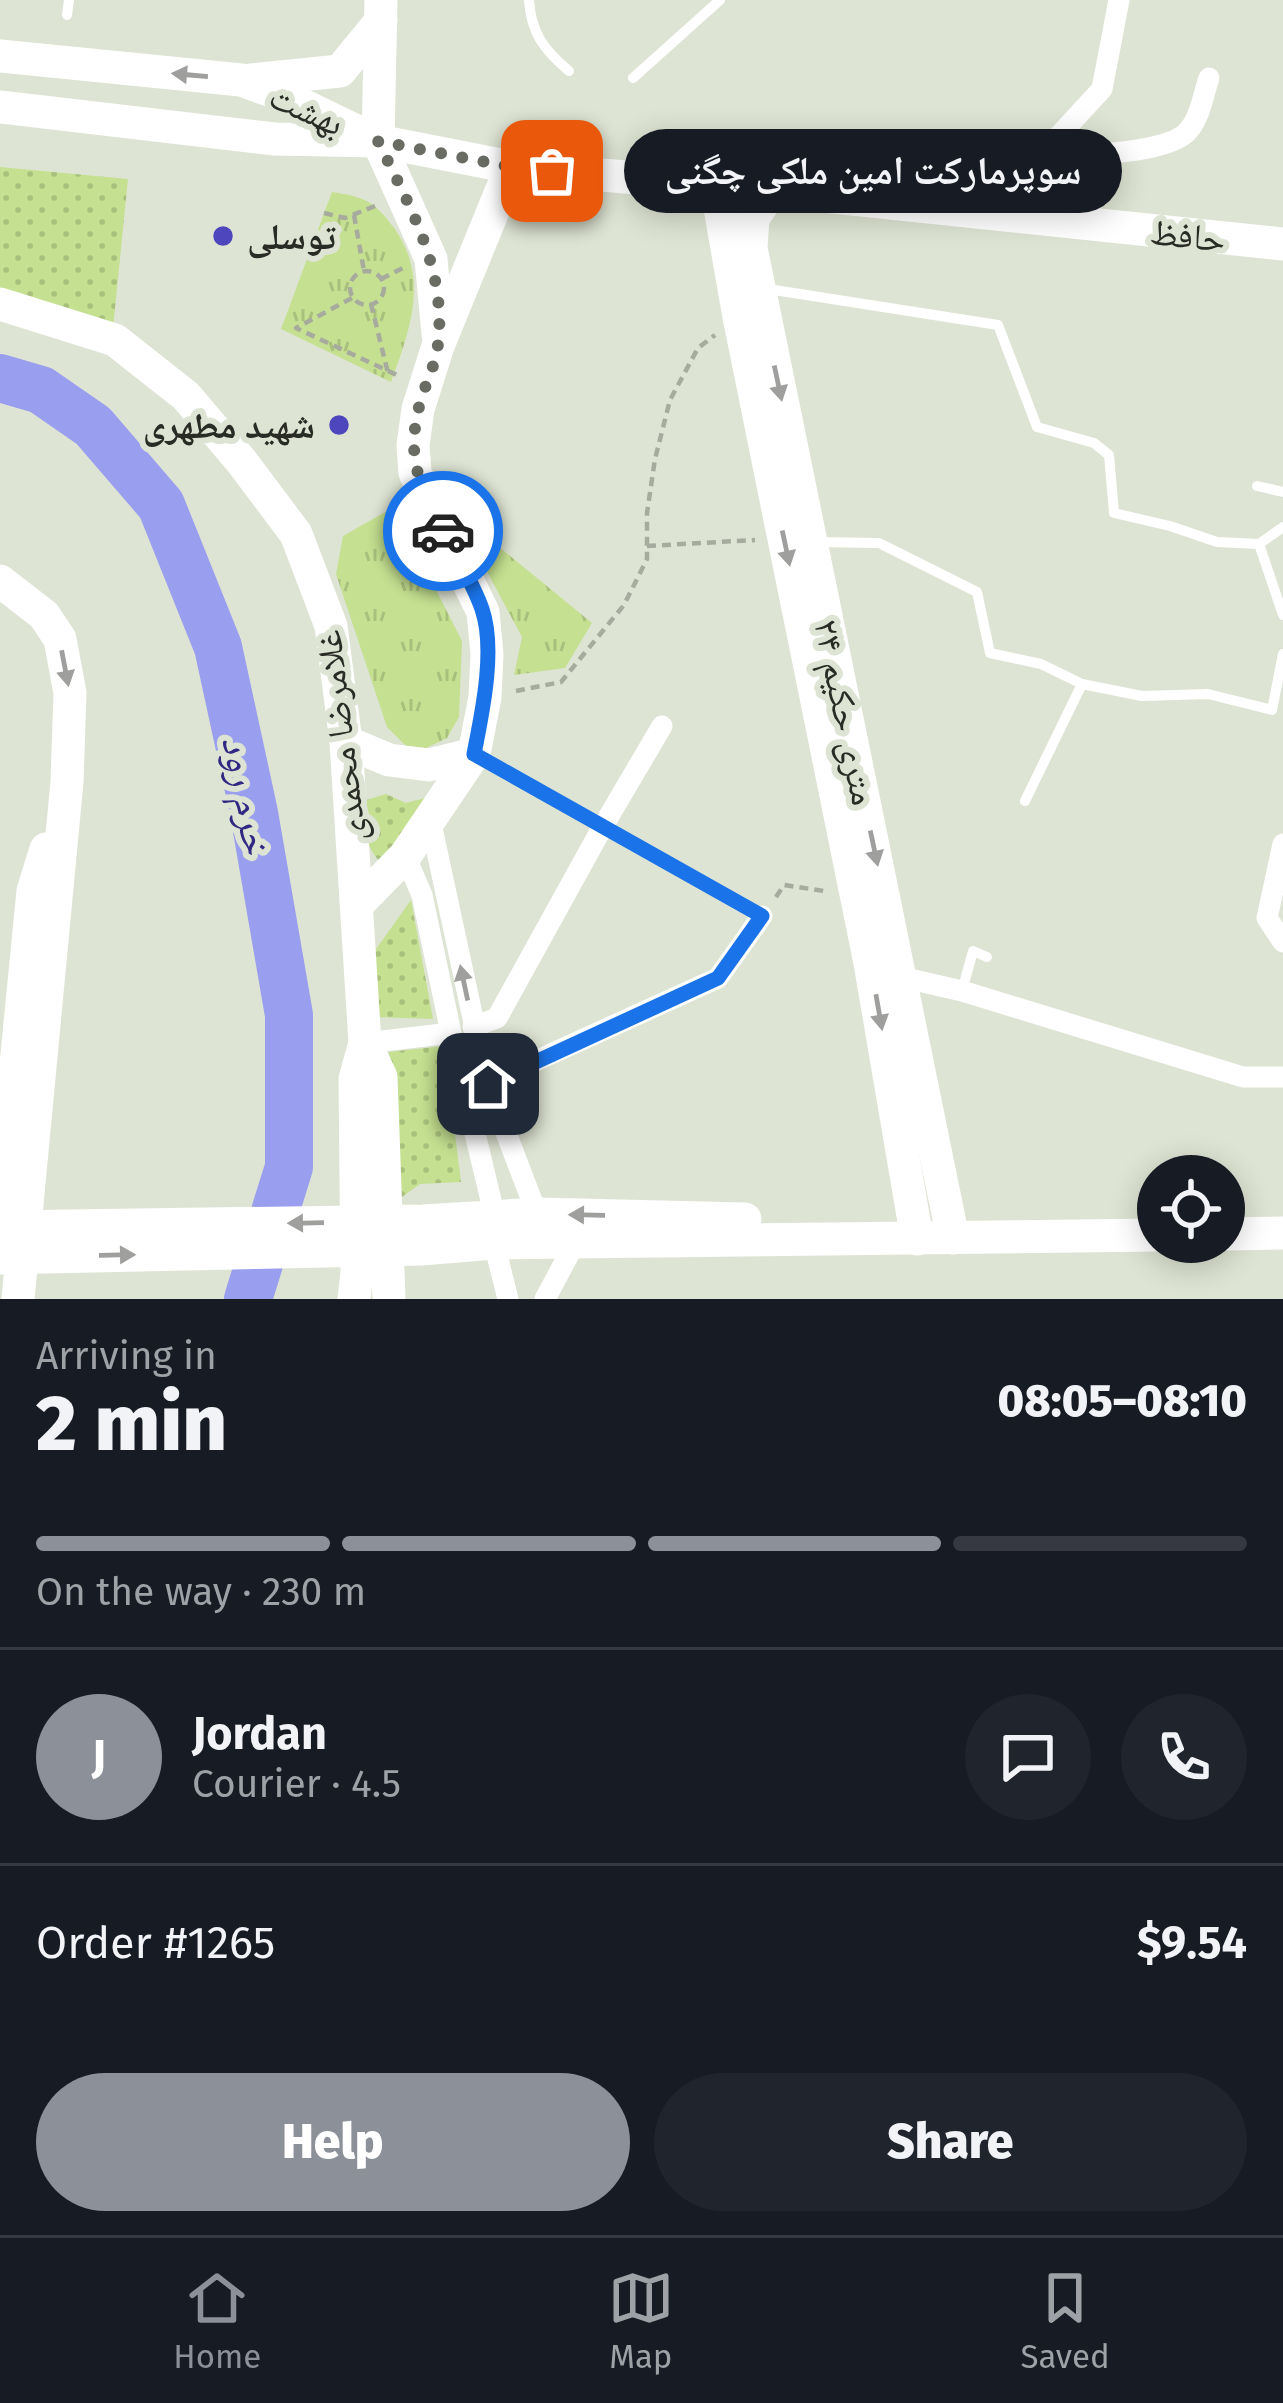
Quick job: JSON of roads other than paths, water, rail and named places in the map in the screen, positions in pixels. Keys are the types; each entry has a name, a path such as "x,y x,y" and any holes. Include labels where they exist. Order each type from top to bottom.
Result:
{"main road":[{"path":"241,80 340,71 381,10"},
{"path":"381,10 378,141 431,259 438,346"},
{"name":"بهشت","path":"0,56 241,80 378,141"},
{"name":"بهشت","path":"0,107 275,140 378,141"},
{"name":"حافظ","path":"378,141 511,167 1283,244"},
{"path":"358,904 405,856 474,754 485,697 483,612 416,472 413,446 418,409 438,346 511,167"},
{"name":"۲۴ متری حکیم","path":"716,185 739,317 901,977 953,1238"},
{"name":"۲۴ متری حکیم","path":"772,191 753,218 751,248 856,895 917,1231"},
{"name":"غلامرضا محمدی","path":"0,304 115,340 186,396 296,534 331,626 346,742 365,1043 355,1078 354,1299"},
{"path":"0,581 44,615 59,639 70,693 67,782 18,1299"},
{"path":"346,742 389,760 429,765 474,754"},
{"path":"67,782 33,891 0,1227 422,1235"},
{"name":"غلامرضا محمدی","path":"365,1043 381,1077 388,1299"},
{"path":"495,1230 537,1214 917,1231 953,1238 1137,1235"},
{"path":"0,1258 495,1230 575,1243 917,1231"},
{"path":"1245,1234 1283,1233"}],"street":[{"path":"1119,0 1102,89 1062,149 1146,149 1185,135 1198,114 1209,78"},
{"path":"365,1043 462,1030 497,1018 662,726"},
{"path":"430,819 508,1299"},
{"path":"1283,844 1267,918 1283,942"},
{"path":"405,856 422,896 462,1030 488,1084 537,1214"},
{"path":"488,1084 718,978 762,916"},
{"path":"901,977 962,991 1243,1077 1283,1077"},
{"path":"545,1299 575,1243"}],"lane":[{"path":"68,15 69,0"},
{"path":"529,0 534,33 548,54 568,70"},
{"path":"633,77 720,0"},
{"path":"759,288 998,325 1037,427 1094,442 1109,455 1114,513 1217,542 1259,544 1283,527"},
{"path":"1257,486 1283,492"},
{"path":"797,540 879,543 977,592 990,653 1041,664 1082,685 1142,696 1208,694 1272,710 1283,654"},
{"path":"1259,544 1283,615"},
{"path":"1025,801 1082,685"},
{"path":"474,754 762,916"},
{"path":"962,991 973,951 987,957"}],"waterway":[{"name":"خرم رود","path":"0,378 41,390 93,426 161,505 218,647 254,813 289,1015 289,1167 248,1299"}],"place":[{"name":"سوپرمارکت امین ملکی چگنی","path":"552,171"},
{"name":"توسلی","path":"223,236"},
{"name":"شهید مطهری","path":"339,425"}]}
